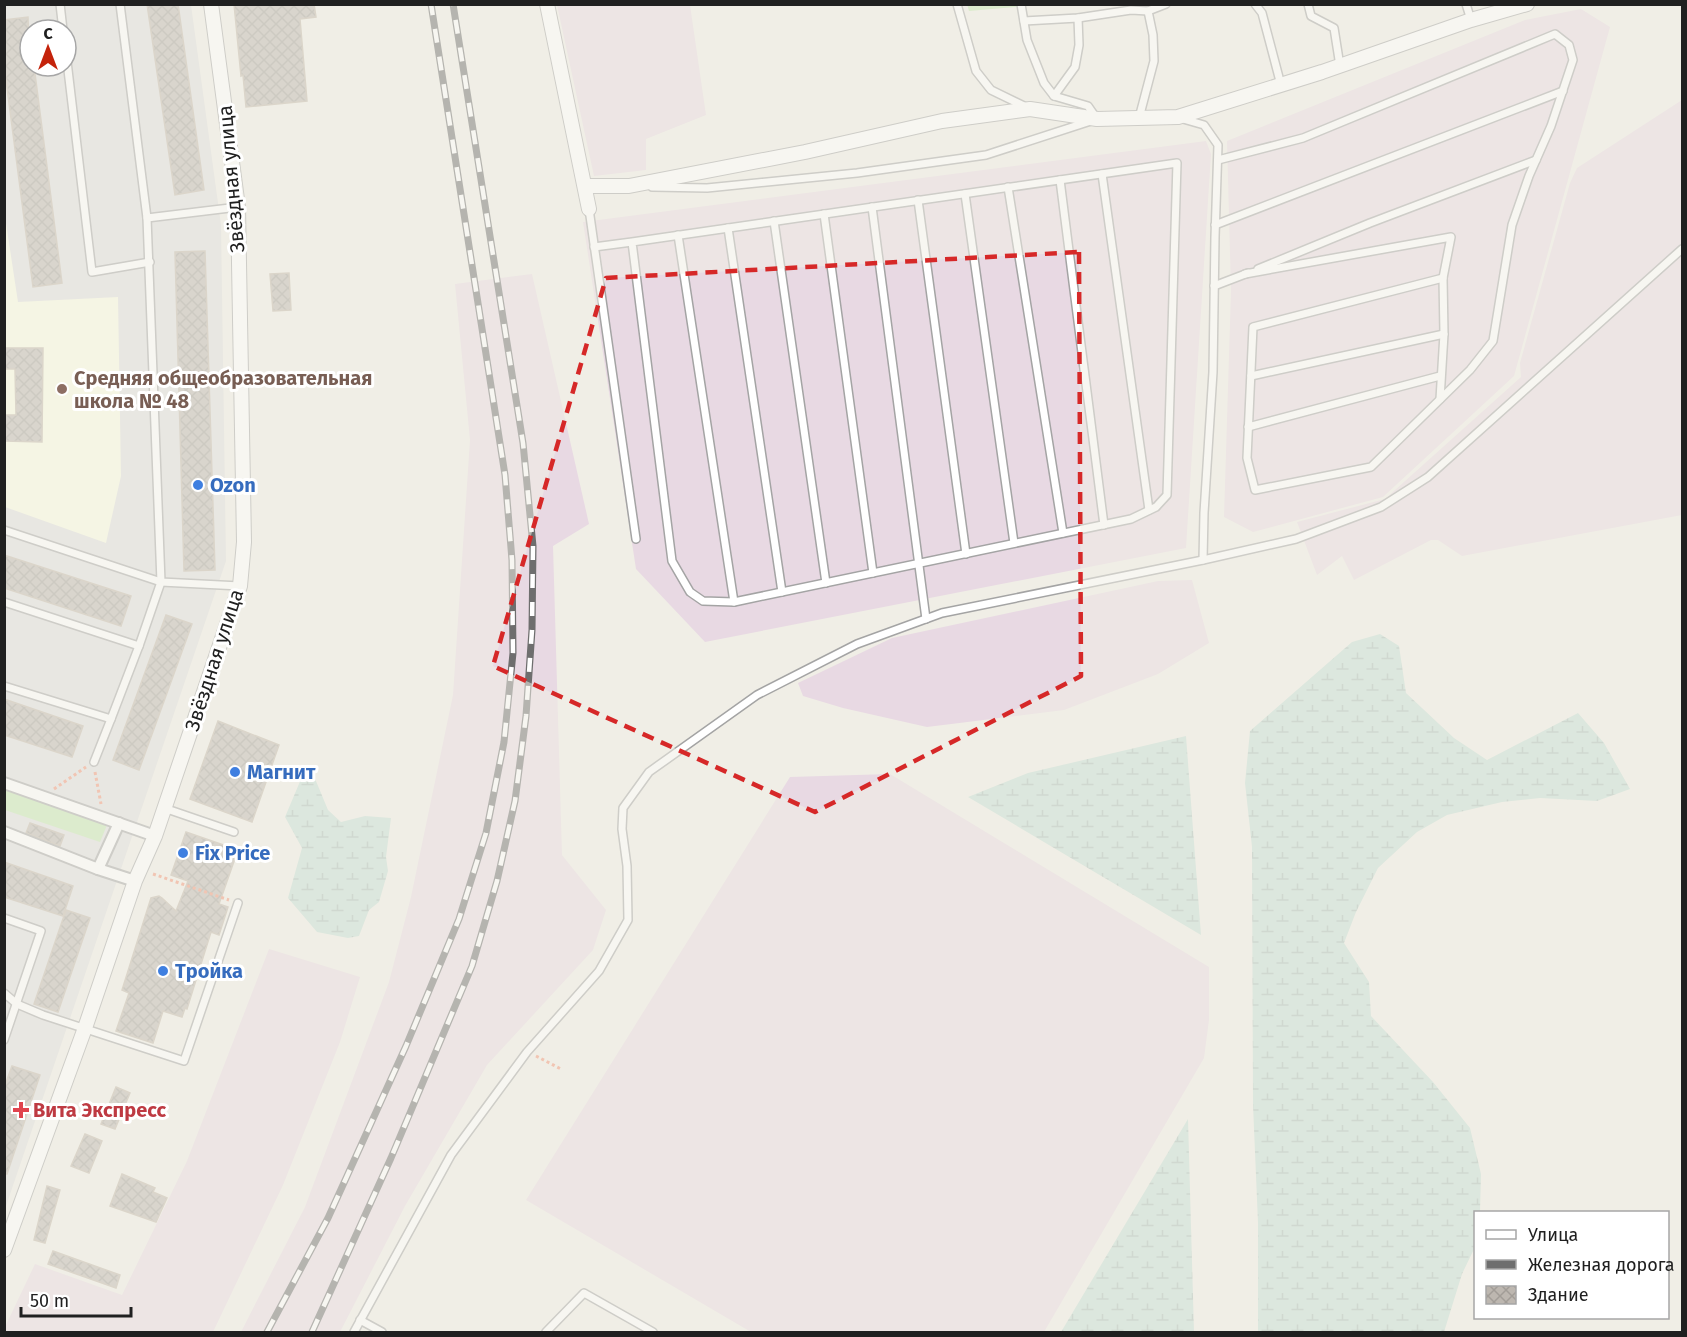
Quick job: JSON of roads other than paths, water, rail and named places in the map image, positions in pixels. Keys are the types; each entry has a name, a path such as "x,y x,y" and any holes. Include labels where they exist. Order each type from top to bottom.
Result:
{"street":[{"name":"Звёздная улица","path":"4,1250 138,875 155,836 240,586 244,542 238,207 211,4"},
{"path":"547,4 589,209"},
{"path":"585,186 629,186 805,152 942,121 1030,109 1097,119 1178,117 1340,66 1471,20 1527,4"},
{"path":"4,783 155,836"},
{"path":"98,869 119,823"},
{"path":"4,832 98,869 138,875"}],"lane":[{"path":"94,762 161,582 147,218 120,4"},
{"path":"957,4 976,71 991,90 1030,109"},
{"path":"629,186 706,188 857,173 986,155 1097,119 1088,106 1054,96 1044,83 1027,40 1021,4"},
{"path":"1024,21 1078,18 1131,10 1148,11 1166,4"},
{"path":"1255,4 1262,13 1281,85"},
{"path":"1308,4 1311,16 1334,28 1340,66"},
{"path":"1466,4 1471,20"},
{"path":"1139,118 1154,61 1153,35 1148,11"},
{"path":"1054,96 1075,67 1078,18"},
{"path":"1218,160 1303,138 1556,34 1569,45 1573,60 1551,126 1512,225 1493,341 1470,370 1371,467 1255,489 1247,458 1253,327 1443,278"},
{"path":"69,78 92,272 150,262"},
{"path":"1215,225 1563,91"},
{"path":"1178,117 1204,124 1218,145 1213,372 1203,560"},
{"path":"1214,286 1370,223 1536,160"},
{"path":"594,247 1177,163 1167,495 1156,507 1131,519 734,602 703,601 690,592 672,561 632,242"},
{"path":"1102,174 1149,510"},
{"path":"1060,180 1104,525"},
{"path":"1008,187 1063,533"},
{"path":"965,194 1014,543"},
{"path":"918,200 966,554"},
{"path":"147,218 238,207"},
{"path":"872,207 926,619"},
{"path":"589,209 636,539"},
{"path":"824,214 873,573"},
{"path":"774,221 826,583"},
{"path":"728,228 782,592"},
{"path":"678,235 734,602"},
{"path":"1245,274 1451,237 1443,278 1444,334 1440,399"},
{"path":"354,1332 451,1155 527,1052 600,971 628,920 627,866 622,829 623,808 649,772 757,695 857,644 942,613 1296,539 1381,507 1428,477 1683,249"},
{"path":"1251,376 1444,334"},
{"path":"1248,427 1440,376"},
{"path":"4,530 161,582 240,586"},
{"path":"4,602 139,646"},
{"path":"4,686 111,718"},
{"path":"164,808 234,832"},
{"path":"4,993 17,1004 184,1061 238,903"},
{"path":"4,918 41,932 4,1040"},
{"path":"546,1332 584,1293 653,1332"},
{"path":"360,1320 382,1332"}],"railway":[{"path":"267,1332 328,1218 406,1046 459,919 486,833 504,742 513,653 512,560 505,475 431,4"},
{"path":"312,1332 391,1158 472,966 497,881 515,801 526,716 532,630 533,546 523,443 453,4"}],"place":[{"name":"Средняя общеобразовательная школа № 48","path":"62,389"},
{"name":"Ozon","path":"198,485"},
{"name":"Магнит","path":"235,772"},
{"name":"Fix Price","path":"183,853"},
{"name":"Тройка","path":"163,971"},
{"name":"Вита Экспресс","path":"21,1110"}]}
